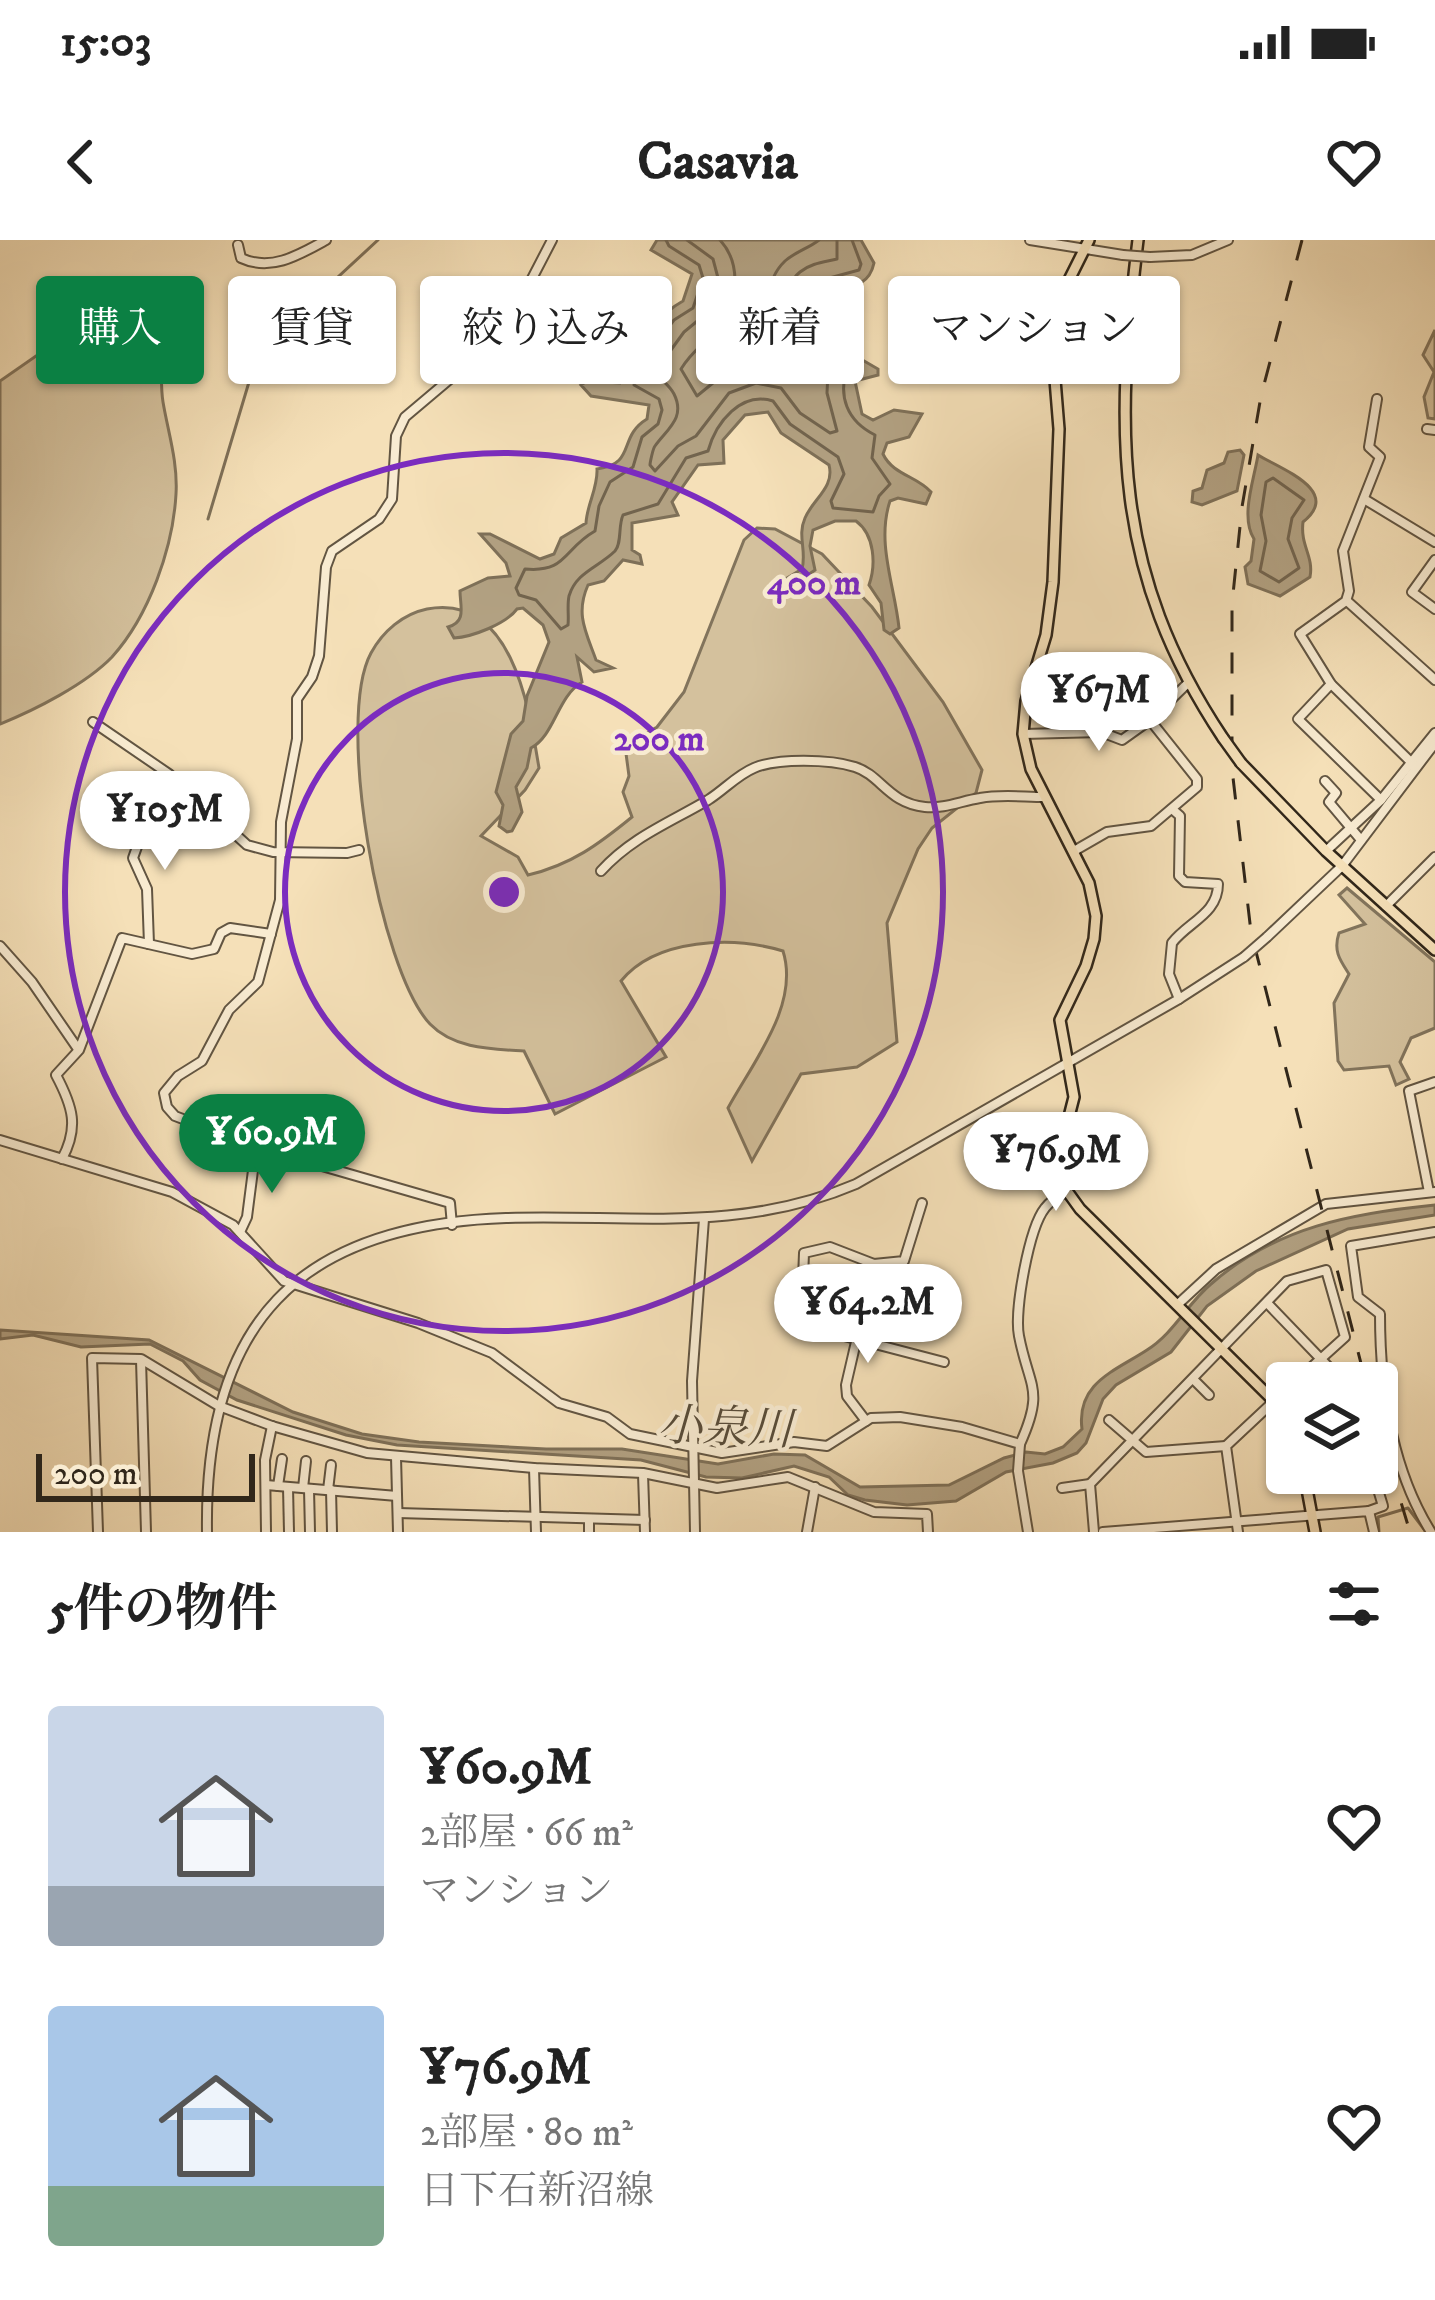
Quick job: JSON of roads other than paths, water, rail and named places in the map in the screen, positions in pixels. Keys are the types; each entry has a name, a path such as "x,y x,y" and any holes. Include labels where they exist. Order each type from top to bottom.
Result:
{"main road":[{"path":"1138,240 1124,378 1127,493 1158,614 1189,682 1241,763 1325,851 1435,950"},
{"path":"1087,244 1050,318 1059,429 1053,582 1023,734 1031,769 1089,883 1096,916 1086,966 1060,1020 1074,1097 1061,1148 1061,1172 1080,1209 1266,1392"},
{"path":"1308,1494 1315,1532"}],"street":[{"path":"238,244 241,258 269,263 284,261 326,240"},
{"path":"452,1225 450,1203 256,1147 175,1116 166,1107 164,1093 178,1076 202,1061 229,1010 258,982 280,900 280,849 297,699 319,656 326,568 332,551 379,519 392,499 397,436 406,417 496,341 552,240"},
{"path":"1030,240 1087,244 1150,257 1192,255 1228,240"},
{"path":"1377,399 1369,447 1380,457 1343,551 1346,601 1300,634 1331,684 1412,763"},
{"path":"1364,499 1435,542"},
{"path":"1435,560 1412,592 1435,609"},
{"path":"1346,601 1435,680"},
{"path":"1023,734 1101,732 1122,740 1189,682"},
{"path":"1331,684 1298,718 1381,800"},
{"path":"1074,851 1107,832 1151,826 1197,787 1198,779 1150,720"},
{"path":"93,722 170,773 247,845 273,852 359,850"},
{"path":"1325,851 1381,800 1435,733"},
{"path":"207,1532 206,1476 221,1401 263,1314 291,1282 356,1244 388,1233 502,1218 704,1219 788,1208 843,1190 1179,999 1244,957 1342,866 1435,743"},
{"path":"601,871 645,832 706,801 753,769 773,763 851,766 864,770 885,791 920,807 1001,796 1045,797"},
{"path":"1325,781 1336,793 1329,802 1361,840"},
{"path":"149,944 147,889 133,858 155,797"},
{"path":"1172,809 1180,816 1179,876 1185,882 1217,884 1218,894 1208,911 1172,943 1168,974 1179,999"},
{"path":"1386,906 1435,857"},
{"path":"62,1160 74,1136 74,1117 56,1075 79,1050 122,938 206,953 214,950 221,933 230,928 271,934"},
{"path":"0,946 32,982 79,1050"},
{"path":"1178,1308 1216,1269 1326,1204 1432,1192 1409,1090 1435,1082"},
{"path":"0,1140 172,1192 240,1232 276,1275 492,1353 559,1403 607,1417 630,1434 722,1453 794,1442 826,1446 836,1444 866,1421 916,1419 1019,1445"},
{"path":"240,1232 247,1217 256,1147"},
{"path":"1028,1532 1018,1471 1019,1445 1035,1402 1018,1334 1018,1309 1043,1209 1067,1191"},
{"path":"895,1304 803,1279 803,1252 830,1247 874,1264 904,1261 922,1203"},
{"path":"695,1532 692,1381 704,1219"},
{"path":"1431,1532 1409,1497 1380,1378 1380,1314 1358,1297 1351,1246 1435,1232"},
{"path":"866,1421 846,1385 874,1264"},
{"path":"1062,1488 1090,1484 1287,1281 1326,1270 1345,1337 1318,1362"},
{"path":"1267,1303 1326,1362"},
{"path":"802,1325 944,1362"},
{"path":"98,1532 92,1358 141,1359 272,1426 396,1457 643,1473 734,1488 788,1478 874,1512 927,1514 928,1532"},
{"path":"141,1359 146,1532"},
{"path":"1192,1378 1209,1395"},
{"path":"1109,1420 1146,1452 1226,1446 1266,1408"},
{"path":"266,1532 265,1460 272,1426"},
{"path":"1226,1446 1238,1532"},
{"path":"396,1457 398,1532"},
{"path":"282,1459 289,1532"},
{"path":"306,1461 310,1532"},
{"path":"331,1465 332,1532"},
{"path":"534,1468 536,1532"},
{"path":"643,1473 645,1532"},
{"path":"1090,1484 1099,1532 1369,1511 1383,1506 1379,1494"},
{"path":"266,1485 397,1496"},
{"path":"807,1532 815,1487"},
{"path":"1369,1511 1373,1532"},
{"path":"398,1513 645,1520"},
{"path":"589,1520 589,1532"}],"water":[{"path":"657,240 861,240 874,263 864,281 864,276 696,276 696,384 856,384 862,414 873,420 894,410 922,414 909,437 887,443 883,454 893,467 931,492 926,504 898,498 890,501 886,517 886,549 899,628 890,634 884,630 881,603 869,585 873,569 870,542 856,521 835,521 813,530 810,546 815,570 798,582 787,583 787,578 802,569 803,525 826,486 829,465 781,433 768,412 745,415 723,440 724,463 698,465 672,502 678,515 632,523 632,550 640,555 642,564 623,560 604,581 588,585 582,605 586,632 596,660 613,668 594,672 577,657 582,682 531,748 516,787 522,812 507,832 499,826 503,805 496,792 511,734 523,721 527,696 549,642 543,625 523,608 470,635 454,638 448,627 460,617 460,591 488,578 510,576 506,563 480,534 490,534 540,559 554,554 561,538 586,523 597,469 617,462 632,434 647,419 649,405 591,396 581,385 672,384 672,308 683,301 692,274 651,250"},
{"path":"864,361 878,369 878,375 864,379"},
{"path":"1240,450 1244,455 1237,491 1202,505 1192,502 1193,491 1202,488 1207,470 1224,463 1228,452"},
{"path":"1258,455 1294,475 1316,501 1303,522 1310,577 1280,596 1248,584 1245,567 1251,561 1254,539 1248,509"},
{"path":"1435,1205 1435,1215 1348,1229 1256,1271 1207,1306 1171,1352 1116,1385 1103,1399 1086,1443 1077,1453 1006,1472 956,1501 907,1505 865,1500 848,1495 829,1477 794,1466 742,1478 706,1477 641,1460 397,1445 346,1435 237,1400 150,1344 81,1347 33,1335 0,1339 0,1330 149,1340 293,1412 362,1434 419,1442 622,1449 718,1464 774,1454 805,1455 860,1487 949,1485 1004,1458 1063,1447 1082,1429 1085,1400 1100,1380 1157,1343 1211,1284 1262,1249 1345,1218"}],"waterway":[{"path":"208,519 249,382 279,354 286,325 378,240"},
{"path":"1379,1532 1378,1517 1408,1508 1426,1532"}],"railway":[{"path":"1302,240 1261,396 1242,507 1232,604 1232,769 1251,932 1361,1362"},
{"path":"1398,1492 1410,1532"}],"water label":[{"name":"小泉川","path":"725,1426"}]}
